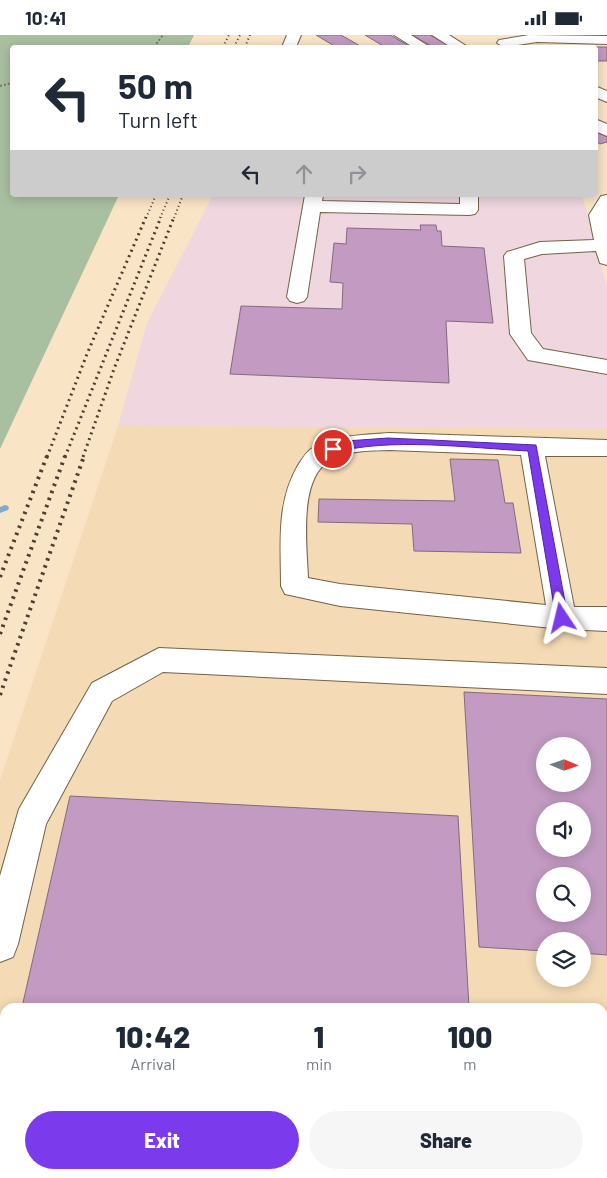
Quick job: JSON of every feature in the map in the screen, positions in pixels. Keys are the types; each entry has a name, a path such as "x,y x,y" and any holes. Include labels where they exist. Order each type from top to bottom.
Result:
{"street":[{"path":"401,35 419,45"},
{"path":"439,35 457,45"},
{"path":"503,42 532,38 607,39"},
{"path":"297,297 313,200 469,210 469,197"},
{"path":"607,200 598,215 605,252 540,248 514,256 521,334 536,355 607,367"},
{"path":"607,448 388,441 346,445 321,454 310,466 296,500 295,586 340,595 562,618 607,619"},
{"path":"532,447 562,618"},
{"path":"0,944 31,820 102,692 159,660 607,681"}],"shaded area":[{"path":"212,197 583,197 607,287 607,429 118,426 147,323"},
{"path":"118,426 607,429 607,1003 0,1003 0,780"}],"green space":[{"path":"0,35 194,35 189,45 10,45 10,197 118,197 0,449"}],"building":[{"path":"316,35 341,35 358,45 333,45"},
{"path":"365,35 390,35 408,45 382,45"},
{"path":"412,35 430,35 448,45 430,45"},
{"path":"598,47 607,47 607,61 598,61"},
{"path":"598,132 607,136 607,142 598,143"},
{"path":"420,225 436,225 437,231 441,231 442,246 484,248 493,323 446,321 449,383 230,374 241,306 342,309 343,283 330,282 334,243 346,244 347,228 421,230"},
{"path":"450,459 498,460 505,503 513,503 521,553 414,551 412,524 318,522 319,499 455,501"},
{"path":"464,692 607,699 607,955 591,954 591,932 536,932 536,950 479,947"},
{"path":"70,796 458,816 469,1003 23,1003"}],"waterway":[{"path":"0,510 5,508"}],"railway":[{"path":"224,45 229,35"},
{"path":"235,45 240,35"},
{"path":"246,45 250,35"},
{"path":"146,218 155,197"},
{"path":"160,218 169,197"},
{"path":"174,218 182,197"},
{"path":"47,457 87,354 146,217"},
{"path":"65,457 161,217"},
{"path":"83,457 114,369 174,217"},
{"path":"0,577 47,456"},
{"path":"0,634 65,456"},
{"path":"0,695 84,456"}],"route":[{"path":"333,449 346,445 388,441 532,447 562,618"}]}
